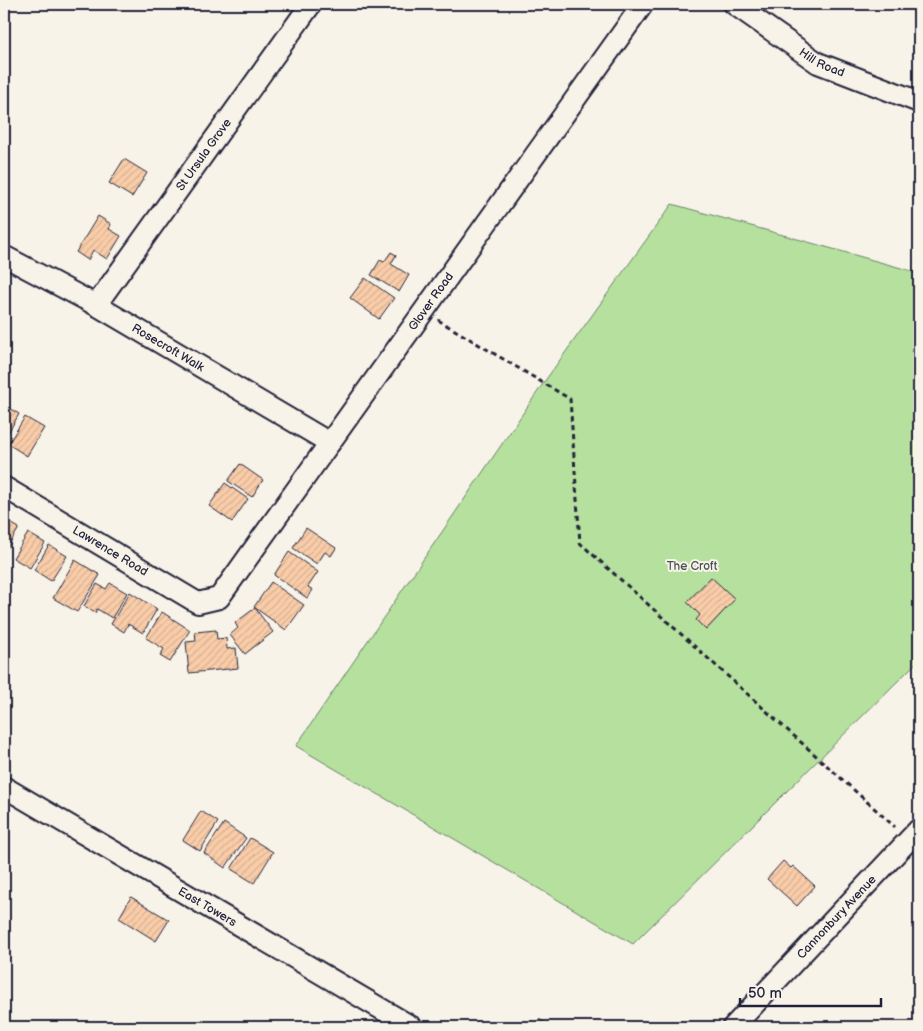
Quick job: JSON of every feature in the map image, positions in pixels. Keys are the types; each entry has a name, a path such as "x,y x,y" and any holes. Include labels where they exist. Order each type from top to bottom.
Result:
{"street":[{"name":"St Ursula Grove","path":"96,305 311,4"},
{"name":"Glover Road","path":"219,598 644,4"},
{"name":"Hill Road","path":"734,4 818,63 919,102"},
{"name":"Rosecroft Walk","path":"4,256 96,305 330,443"},
{"name":"Lawrence Road","path":"4,487 198,603 219,598"},
{"name":"East Towers","path":"4,787 412,1027"},
{"name":"Cannonbury Avenue","path":"733,1027 914,834"}],"path":[{"path":"425,312 570,399 580,543 914,834"}],"green space":[{"name":"The Croft","path":"672,204 919,273 919,660 633,944 296,746 547,378"}],"building":[{"path":"124,159 147,173 132,197 109,183"},
{"path":"98,216 111,224 109,229 121,236 107,259 93,250 88,260 76,252"},
{"path":"391,252 396,255 391,264 409,275 399,292 371,275 380,260 384,262"},
{"path":"365,278 394,298 379,319 350,298"},
{"path":"4,405 19,414 4,440"},
{"path":"25,417 44,428 27,456 8,444"},
{"path":"240,464 263,480 252,497 228,481"},
{"path":"225,483 248,499 232,522 209,506"},
{"path":"4,519 19,528 4,553"},
{"path":"306,528 336,548 331,556 325,552 317,564 293,548"},
{"path":"28,533 45,543 30,568 13,558"},
{"path":"49,545 67,556 51,581 34,570"},
{"path":"289,552 318,572 308,587 313,590 307,598 274,575"},
{"path":"75,560 100,575 77,612 53,598"},
{"path":"711,577 735,599 706,630 696,620 700,615 687,602"},
{"path":"271,582 304,605 286,630 254,607"},
{"path":"110,583 127,593 112,618 97,609 95,613 84,606 97,584 106,589"},
{"path":"130,592 157,609 143,633 128,624 124,632 111,624"},
{"path":"255,608 273,632 245,654 230,635 238,628 235,623"},
{"path":"162,612 190,630 170,662 160,656 164,649 146,638"},
{"path":"216,630 217,639 226,638 227,649 236,648 238,668 189,673 186,642 196,641 195,632"},
{"path":"201,811 218,822 200,851 183,840"},
{"path":"224,823 246,838 225,868 204,853"},
{"path":"250,838 273,852 254,883 231,869"},
{"path":"783,861 791,868 793,866 815,886 797,906 767,879"},
{"path":"131,897 169,920 156,941 119,918"},
{"path":"539,1019 551,1027 534,1027"}]}
